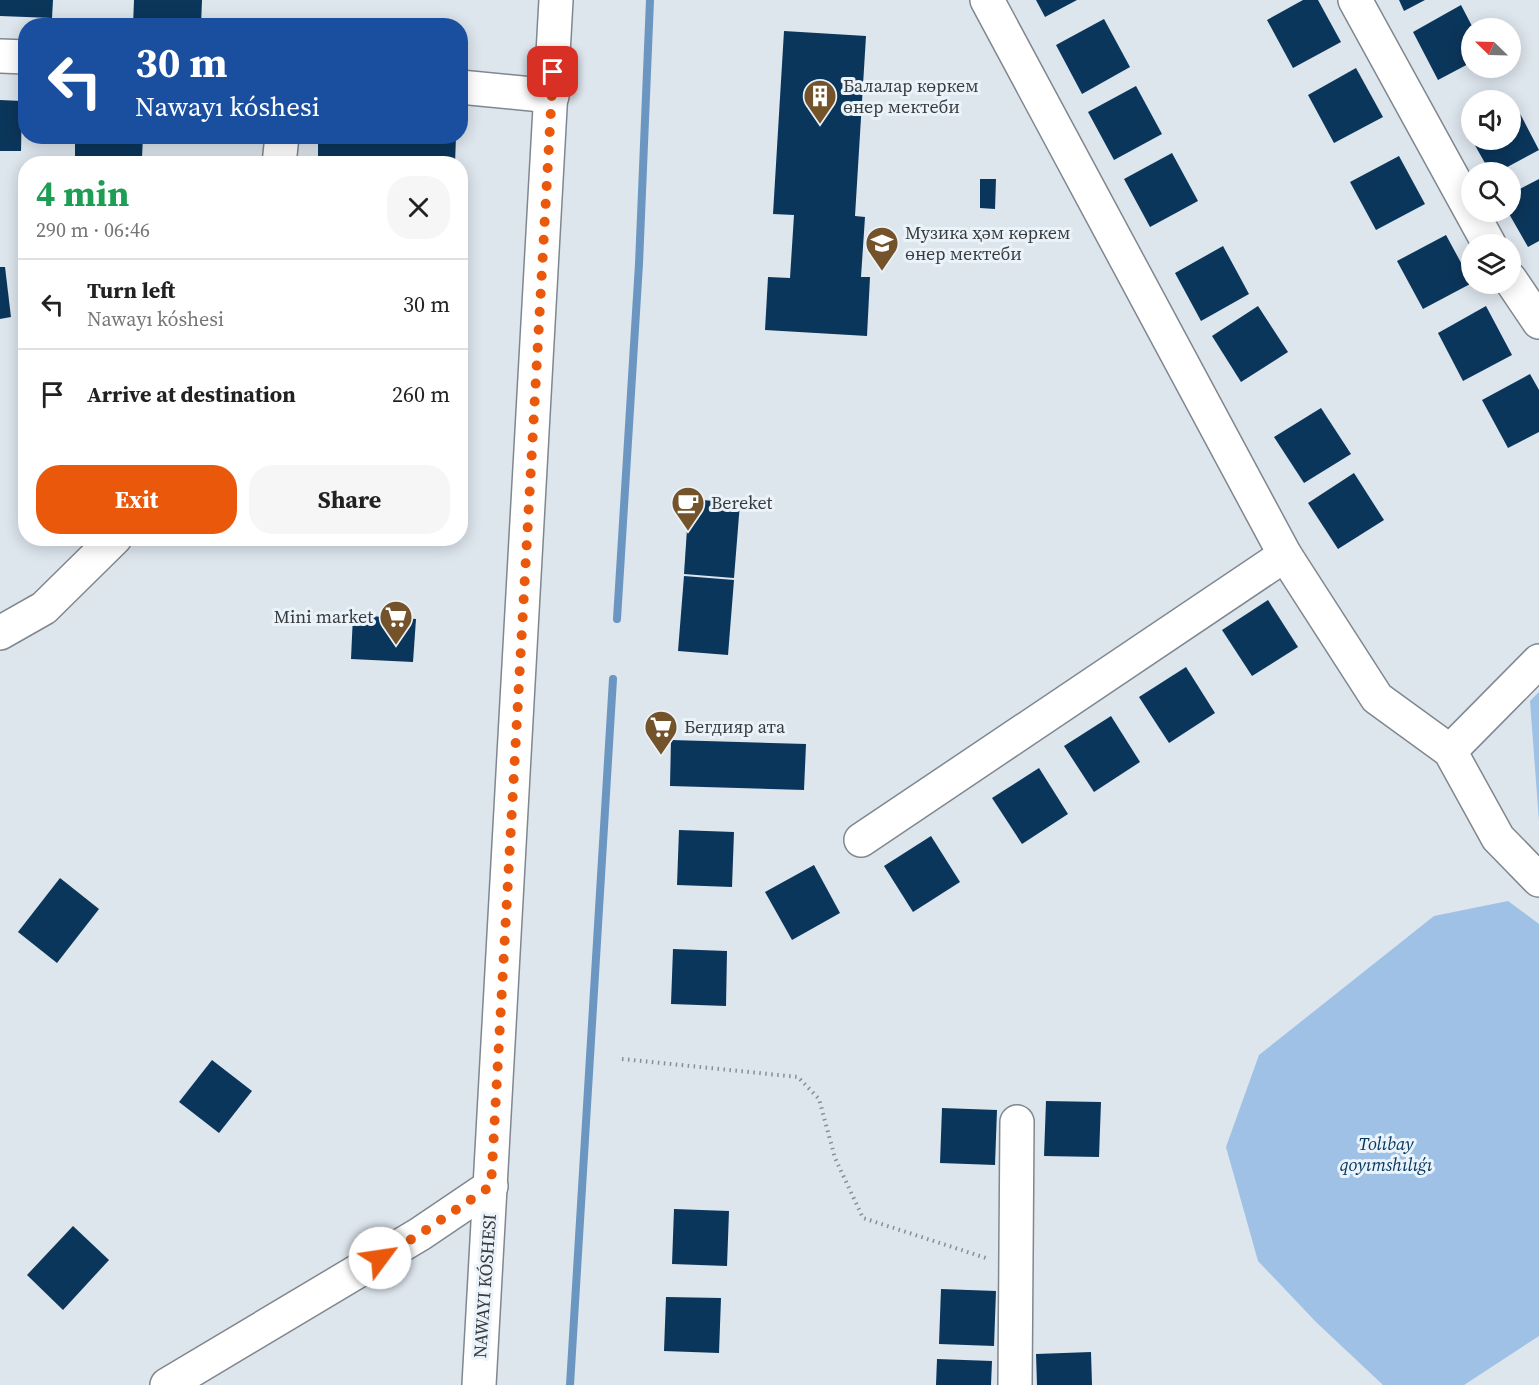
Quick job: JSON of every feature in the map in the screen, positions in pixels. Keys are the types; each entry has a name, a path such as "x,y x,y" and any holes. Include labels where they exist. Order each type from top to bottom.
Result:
{"street":[{"path":"479,1385 556,0"},
{"path":"987,0 1285,555 1377,698 1450,750 1497,838 1539,880"},
{"path":"1355,0 1484,234"},
{"path":"0,56 18,57"},
{"path":"468,88 552,96"},
{"path":"1520,294 1539,322"},
{"path":"0,633 44,608 107,546"},
{"path":"861,840 1285,555"},
{"path":"1450,750 1539,661"},
{"path":"1015,1385 1017,1122"},
{"path":"167,1385 420,1234 491,1186"}],"path":[{"path":"622,1059 798,1077 819,1099 835,1158 863,1218 1016,1267"}],"green space":[{"path":"1539,692 1539,821 1530,701"},
{"name":"Tolıbay qoyımshılıǵı","path":"1508,901 1539,924 1539,1336 1464,1385 1383,1385 1316,1322 1258,1261 1226,1147 1259,1055 1434,916"}],"building":[{"path":"0,0 53,0 52,18 0,16"},
{"path":"134,0 202,0 201,18 133,18"},
{"path":"1036,0 1077,0 1045,17"},
{"path":"1303,0 1318,0 1341,42 1293,68 1267,20"},
{"path":"1399,0 1425,0 1404,11"},
{"path":"1461,5 1468,18 1461,18 1461,68 1438,80 1413,32"},
{"path":"1104,19 1130,67 1082,94 1056,45"},
{"name":"Балалар көркем өнер мектеби","path":"784,31 866,36 855,216 865,217 861,277 870,277 867,336 765,330 768,277 790,278 794,215 773,214"},
{"path":"1356,68 1383,117 1334,143 1308,95"},
{"path":"1136,86 1162,134 1114,160 1088,112"},
{"path":"0,100 18,101 18,144 21,144 21,151 0,151"},
{"path":"1521,115 1539,150 1517,162 1484,162 1478,150 1521,150"},
{"path":"75,144 143,144 142,156 75,156"},
{"path":"318,144 456,144 455,156 318,156"},
{"path":"1172,153 1198,201 1150,227 1124,179"},
{"path":"1399,156 1425,204 1376,230 1350,182"},
{"path":"980,179 996,179 995,209 980,208"},
{"path":"1539,179 1539,241 1528,247 1514,222 1521,222 1521,188"},
{"path":"1446,235 1461,263 1461,289 1423,309 1397,261"},
{"path":"1223,246 1249,294 1201,321 1175,273"},
{"path":"0,267 5,267 11,317 0,319"},
{"path":"1258,306 1288,352 1241,382 1212,336"},
{"path":"1486,306 1512,355 1463,381 1438,333"},
{"path":"1530,374 1539,390 1539,432 1508,448 1482,400"},
{"path":"1321,408 1351,454 1304,483 1274,437"},
{"path":"1354,473 1384,520 1338,549 1308,503"},
{"path":"689,499 740,503 734,578 684,574"},
{"path":"684,576 734,580 728,655 678,651"},
{"path":"1268,600 1298,647 1252,676 1222,630"},
{"path":"353,615 416,619 413,662 351,659"},
{"path":"1186,667 1215,713 1169,743 1139,697"},
{"path":"1111,716 1140,762 1094,792 1064,746"},
{"path":"671,740 806,744 804,790 670,786"},
{"path":"1039,768 1068,814 1022,844 992,798"},
{"path":"679,830 734,832 732,887 677,885"},
{"path":"931,836 960,882 913,912 884,866"},
{"path":"814,865 840,913 792,940 765,892"},
{"path":"60,878 99,909 57,963 18,932"},
{"path":"673,949 727,951 726,1006 671,1004"},
{"path":"212,1060 252,1091 219,1133 179,1102"},
{"path":"1046,1101 1101,1102 1099,1157 1044,1156"},
{"path":"942,1108 997,1110 995,1165 940,1163"},
{"path":"674,1209 729,1211 727,1266 672,1264"},
{"path":"73,1226 109,1260 63,1310 27,1275"},
{"path":"941,1289 996,1291 994,1346 939,1344"},
{"path":"666,1297 721,1298 719,1353 664,1351"},
{"path":"1091,1352 1092,1385 1037,1385 1036,1354"},
{"path":"937,1359 992,1361 991,1385 936,1385"}],"waterway":[{"path":"617,619 639,264 650,0"},
{"path":"570,1385 613,679"}],"place":[{"name":"Балалар көркем өнер мектеби","path":"820,125"},
{"name":"Музика ҳәм көркем өнер мектеби","path":"882,272"},
{"name":"Bereket","path":"688,532"},
{"name":"Mini market","path":"396,646"},
{"name":"Бегдияр ата","path":"661,756"}],"route":[{"path":"380,1258 491,1186 553,72"}]}
